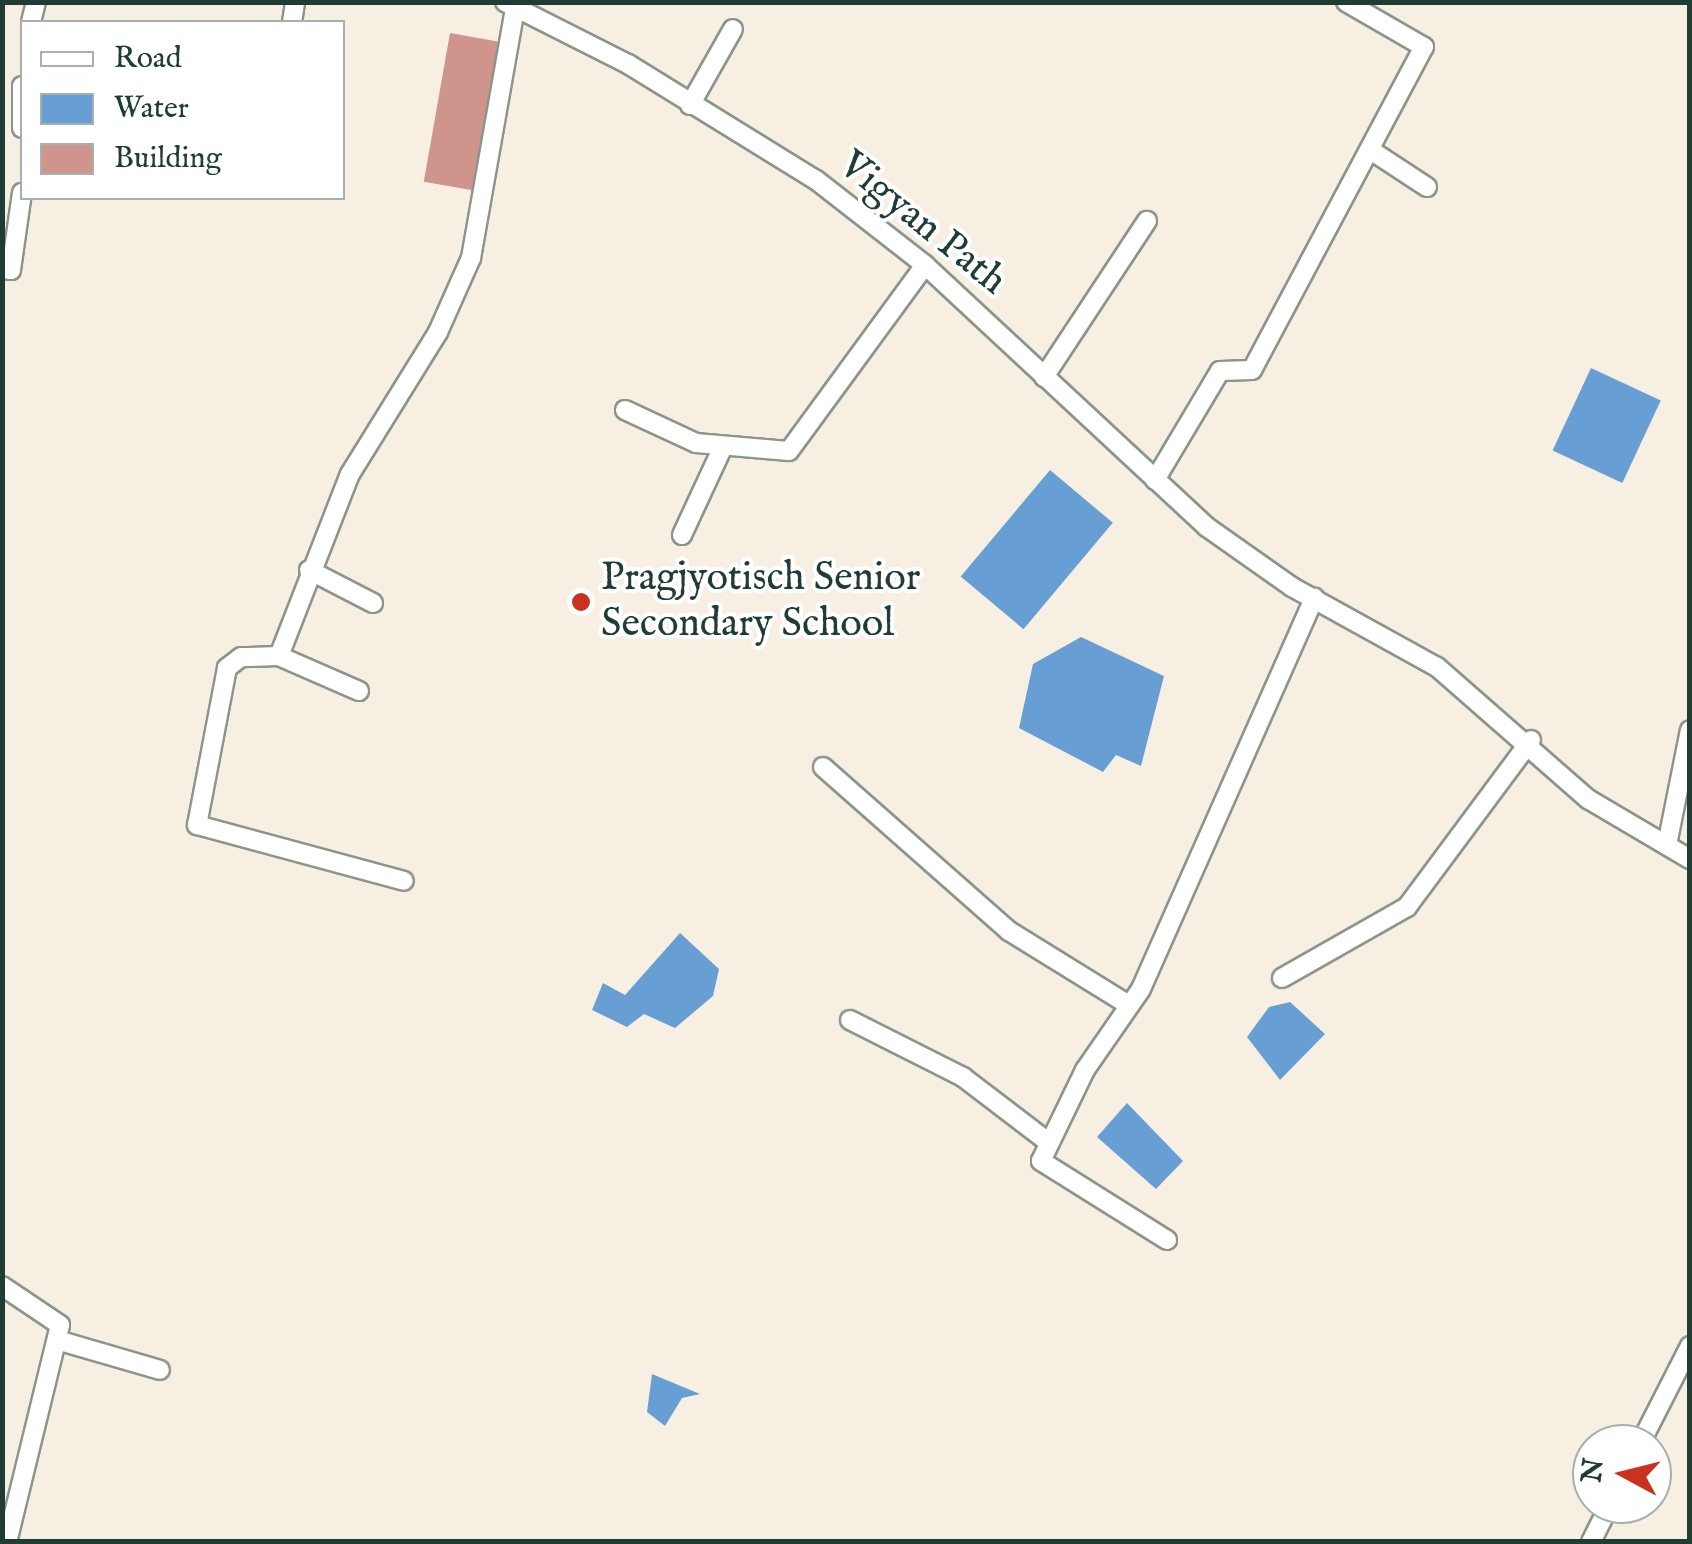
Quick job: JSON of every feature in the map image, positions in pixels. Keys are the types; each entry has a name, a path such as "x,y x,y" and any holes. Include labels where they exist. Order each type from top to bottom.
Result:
{"street":[{"path":"1154,480 1220,371 1252,370 1376,153 1424,47 1346,2"},
{"path":"279,656 309,570 350,474 438,332 471,258 510,5"},
{"name":"Vigyan Path","path":"510,5 690,104 816,180 925,265 1154,480 1251,560 1437,667 1531,740 1588,799 1690,859"},
{"path":"690,104 733,28"},
{"path":"1376,153 1426,187"},
{"path":"2,268 11,270 21,200"},
{"path":"1044,377 1147,221"},
{"path":"625,410 722,449 790,452 925,265"},
{"path":"682,535 722,449"},
{"path":"309,570 374,604"},
{"path":"1168,1240 1042,1161 1048,1142 1130,1005 1314,598"},
{"path":"359,692 279,656 241,657 227,668 197,825 404,881"},
{"path":"1667,845 1690,730"},
{"path":"1282,978 1407,907 1531,740"},
{"path":"823,767 1010,931 1130,1005"},
{"path":"850,1020 963,1077 1048,1142"},
{"path":"2,1286 60,1325 7,1542"},
{"path":"57,1340 160,1370"},
{"path":"1650,1424 1690,1346"}],"water":[{"path":"1591,368 1661,401 1622,483 1553,450"},
{"path":"1050,470 1113,523 1023,629 961,576"},
{"path":"1081,637 1164,676 1141,766 1116,755 1103,772 1019,728 1033,664"},
{"path":"680,933 719,969 713,996 675,1028 644,1014 627,1027 592,1010 603,983 625,995"},
{"path":"1290,1002 1325,1034 1280,1080 1247,1037 1269,1007"},
{"path":"1127,1103 1183,1161 1156,1189 1097,1137"},
{"path":"652,1374 700,1394 682,1398 665,1426 647,1412"}],"building":[{"path":"450,33 503,42 477,191 424,182"}],"place":[{"name":"Pragjyotisch Senior Secondary School","path":"581,602"}]}
